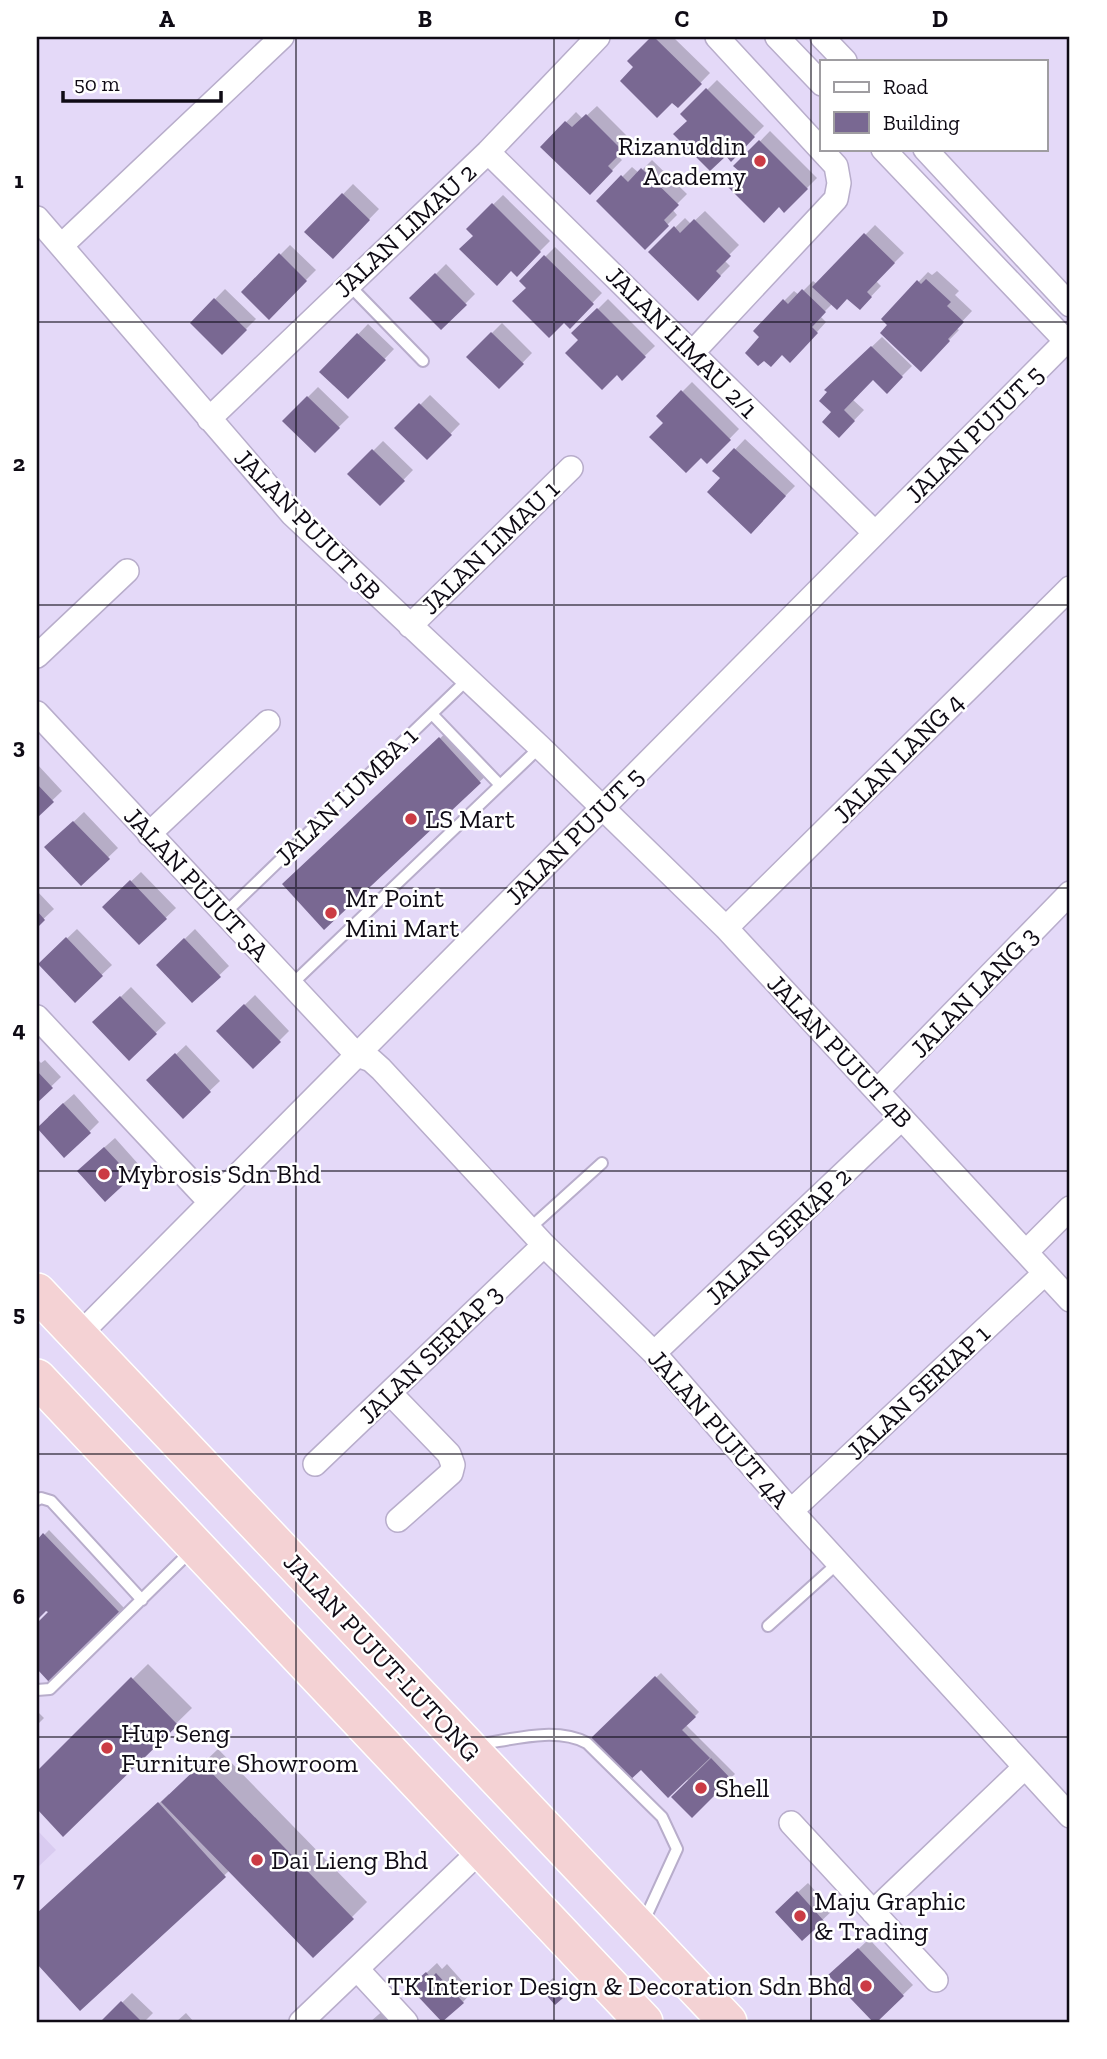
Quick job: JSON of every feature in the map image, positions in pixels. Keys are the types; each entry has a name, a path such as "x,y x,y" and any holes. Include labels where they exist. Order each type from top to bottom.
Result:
{"highway":[{"name":"JALAN PUJUT-LUTONG","path":"37,1292 728,2022"},
{"path":"39,1384 644,2022"}],"street":[{"path":"62,245 282,37"},
{"name":"JALAN LIMAU 2","path":"209,419 488,152 598,37"},
{"path":"717,37 820,149"},
{"path":"777,37 820,82"},
{"path":"822,37 844,60"},
{"path":"693,352 836,199 839,183 836,166 821,150"},
{"path":"884,150 1069,340"},
{"path":"926,150 1070,305"},
{"name":"JALAN LIMAU 2/1","path":"488,152 875,533"},
{"name":"JALAN PUJUT 5B","path":"37,218 292,514 603,807"},
{"name":"JALAN PUJUT 5","path":"78,1335 1069,340"},
{"name":"JALAN LIMAU 1","path":"410,626 571,468"},
{"path":"37,656 127,571"},
{"name":"JALAN LANG 4","path":"726,928 1070,588"},
{"name":"JALAN PUJUT 5A","path":"37,713 357,1055"},
{"path":"149,834 268,722"},
{"name":"JALAN PUJUT 4B","path":"603,807 726,928 1070,1300"},
{"name":"JALAN LANG 3","path":"877,1091 1070,893"},
{"path":"37,1017 210,1202"},
{"name":"JALAN PUJUT 4A","path":"357,1055 370,1059 381,1069 537,1237 654,1353 791,1511 1070,1816"},
{"name":"JALAN SERIAP 2","path":"654,1353 902,1118"},
{"path":"1026,1252 1070,1208"},
{"name":"JALAN SERIAP 3","path":"315,1464 390,1393 537,1237"},
{"name":"JALAN SERIAP 1","path":"791,1511 1045,1273"},
{"path":"390,1393 449,1454 453,1465 450,1473 398,1520"},
{"path":"873,1912 1025,1767"},
{"path":"791,1823 936,1980"},
{"path":"301,2022 482,1849"},
{"path":"357,1969 406,2022"}],"lane":[{"path":"348,284 423,361"},
{"name":"JALAN LUMBA 1","path":"225,913 468,679"},
{"path":"432,714 500,785"},
{"path":"291,985 540,747"},
{"path":"537,1237 602,1163"},
{"path":"37,1500 41,1498 51,1501 142,1600"},
{"path":"37,1690 50,1689 195,1547"},
{"path":"768,1626 838,1563"},
{"path":"467,1746 560,1734 576,1737 587,1743 662,1817 677,1849 640,1928"}],"shaded area":[{"path":"37,1830 56,1850 37,1868"}],"building":[{"path":"651,37 702,84 678,108 672,103 657,118 620,81 633,67 627,61"},
{"path":"706,88 755,137 731,162 726,156 710,171 673,134 687,121 680,114"},
{"path":"586,114 623,151 608,166 613,171 590,195 540,147 565,121 572,127"},
{"path":"759,140 808,189 784,213 779,207 764,223 727,186 740,172 733,166"},
{"path":"641,168 679,205 664,220 669,226 645,250 596,201 621,175 628,182"},
{"path":"342,193 370,220 333,259 304,232"},
{"path":"492,203 541,252 517,277 511,271 497,286 459,249 473,236 466,229"},
{"path":"694,219 731,256 716,271 721,276 698,301 648,252 674,226 680,233"},
{"path":"864,233 895,263 867,292 872,297 860,310 847,299 837,310 812,287"},
{"path":"279,253 307,281 269,320 241,292"},
{"path":"544,255 594,304 570,329 564,323 549,338 512,301 526,288 519,281"},
{"path":"435,273 467,305 441,330 409,298"},
{"path":"926,279 951,302 947,306 964,322 921,372 880,333 887,325 881,319 917,280 921,284"},
{"path":"802,289 826,312 812,327 818,333 790,363 782,355 771,367 764,361 758,366 745,353 759,337 753,331 783,299 788,304"},
{"path":"214,298 247,330 222,355 190,323"},
{"path":"597,308 646,357 622,381 617,375 602,390 565,353 578,340 571,333"},
{"path":"491,332 524,364 499,389 466,357"},
{"path":"357,333 386,360 348,399 319,372"},
{"path":"871,346 903,377 887,394 873,380 844,410 855,421 839,438 822,422 831,412 819,401 827,392 824,390"},
{"path":"681,390 731,440 707,464 701,458 686,473 649,437 663,423 656,416"},
{"path":"307,396 340,428 315,453 282,421"},
{"path":"419,403 452,435 427,460 394,428"},
{"path":"734,448 786,496 751,534 707,492 720,478 712,471"},
{"path":"372,449 405,481 380,506 347,474"},
{"path":"439,737 481,783 324,930 282,884"},
{"path":"37,784 54,802 37,818"},
{"path":"73,821 110,859 81,886 44,847"},
{"path":"130,880 167,919 139,945 102,907"},
{"path":"37,911 45,920 37,928"},
{"path":"66,937 103,976 75,1003 38,964"},
{"path":"184,938 221,977 192,1003 156,965"},
{"path":"120,996 157,1034 129,1061 92,1022"},
{"path":"244,1004 281,1042 253,1069 216,1031"},
{"path":"175,1053 211,1092 183,1119 146,1080"},
{"path":"37,1071 53,1088 37,1103"},
{"path":"63,1103 91,1133 64,1158 37,1128"},
{"name":"Mybrosis Sdn Bhd","path":"104,1147 132,1177 105,1202 77,1171"},
{"path":"43,1533 121,1614 49,1682 37,1669 37,1623 48,1612 37,1620 37,1540"},
{"path":"655,1676 696,1717 682,1730 710,1758 668,1798 641,1770 629,1781 589,1740"},
{"name":"Hup Seng Furniture Showroom","path":"131,1677 178,1725 63,1837 37,1809 37,1771"},
{"name":"Shell","path":"711,1758 731,1779 692,1818 671,1797"},
{"name":"Dai Lieng Bhd","path":"202,1763 354,1919 313,1958 161,1802"},
{"path":"158,1802 226,1877 80,2011 37,1964 37,1913"},
{"name":"Maju Graphic & Trading","path":"797,1891 824,1921 802,1941 775,1912"},
{"name":"TK Interior Design & Decoration Sdn Bhd","path":"858,1948 904,1996 877,2022 873,2022 828,1975"},
{"path":"426,1972 431,1978 436,1973 464,2003 442,2022 409,1987"},
{"path":"548,1981 563,1998 555,2005 540,1988"},
{"path":"121,2001 142,2022 100,2022"}],"place":[{"name":"Rizanuddin Academy","path":"760,161"},
{"name":"LS Mart","path":"411,819"},
{"name":"Mr Point Mini Mart","path":"331,913"},
{"name":"Mybrosis Sdn Bhd","path":"104,1174"},
{"name":"Hup Seng Furniture Showroom","path":"107,1748"},
{"name":"Shell","path":"701,1788"},
{"name":"Dai Lieng Bhd","path":"257,1860"},
{"name":"Maju Graphic & Trading","path":"800,1916"},
{"name":"TK Interior Design & Decoration Sdn Bhd","path":"866,1986"}]}
